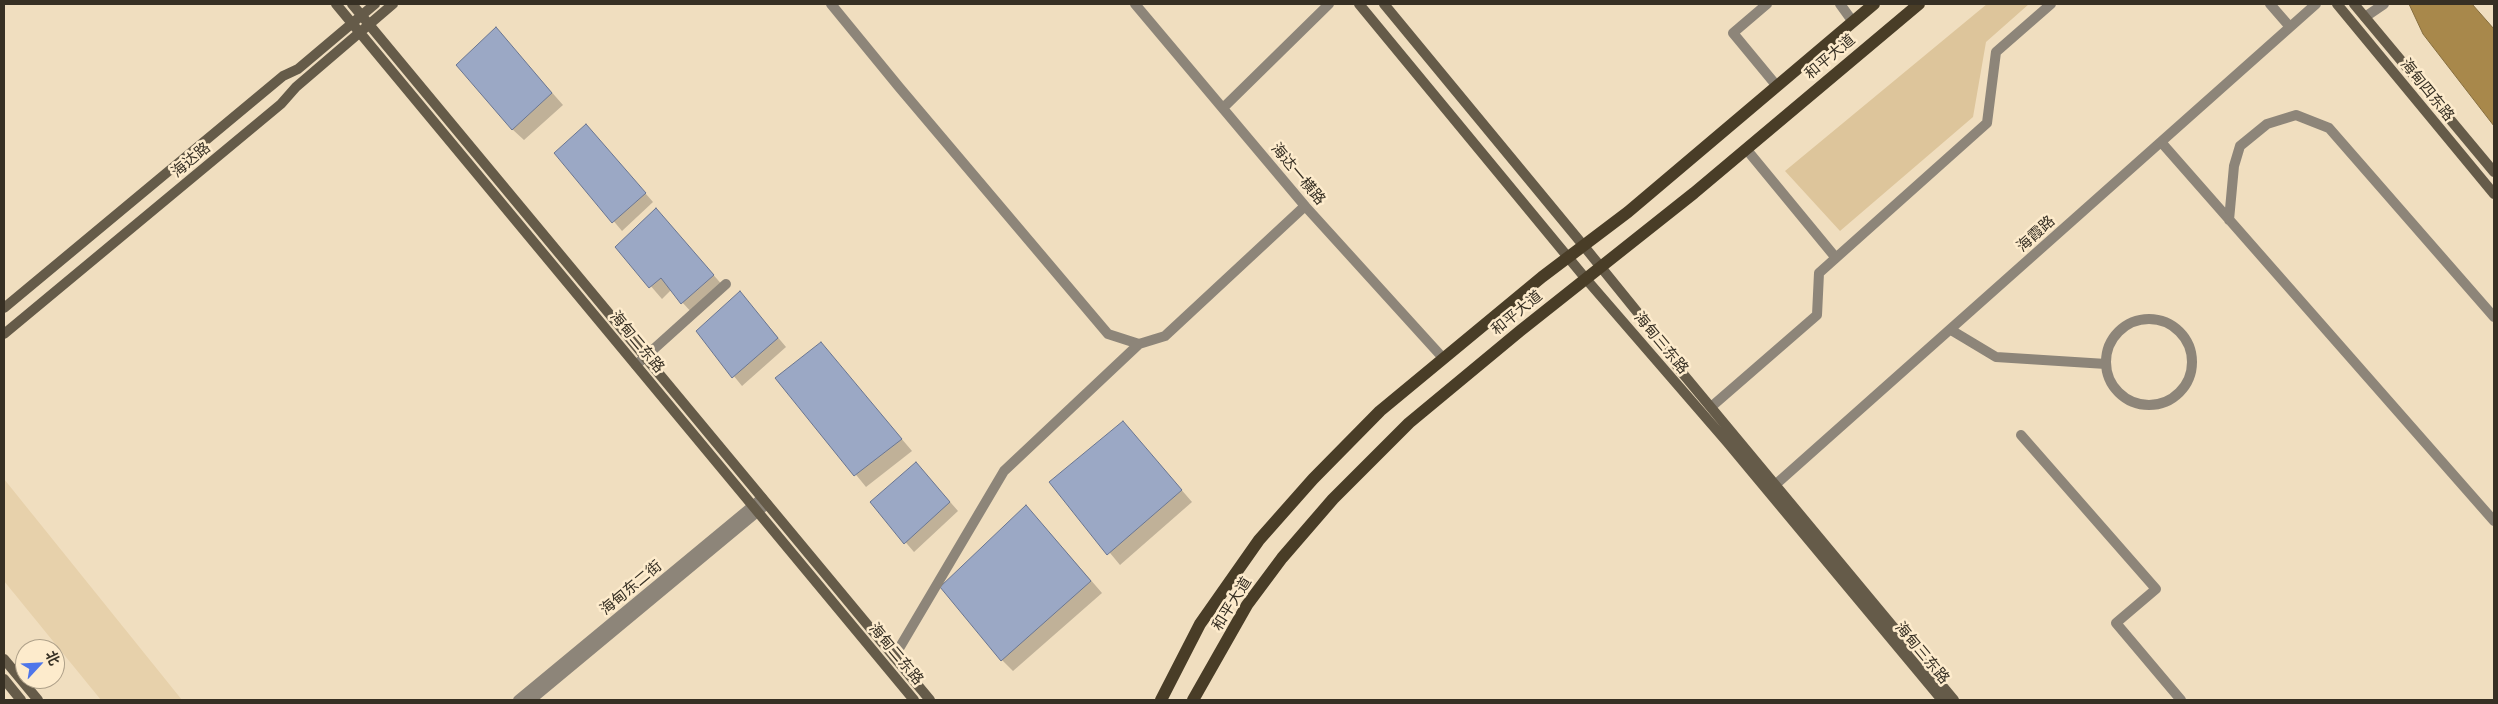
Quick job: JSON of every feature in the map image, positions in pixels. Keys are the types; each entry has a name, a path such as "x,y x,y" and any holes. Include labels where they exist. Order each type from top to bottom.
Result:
{"main road":[{"name":"海甸二东路","path":"336,4 914,700"},
{"name":"海甸二东路","path":"352,4 930,700"},
{"name":"海达路","path":"4,308 277,81 298,69 375,4"},
{"name":"海达路","path":"4,334 281,104 296,87 393,4"},
{"name":"海甸三东路","path":"1359,4 1568,257 1727,442 1942,700"},
{"path":"1384,4 1601,267 1711,407 1954,700"},
{"name":"和平大道","path":"1161,700 1200,624 1259,540 1314,478 1380,411 1568,257 1642,201 1776,85 1874,4"},
{"name":"和平大道","path":"1193,700 1247,605 1282,558 1333,499 1409,423 1586,278 1644,234 1747,150 1919,4"},
{"name":"海甸四东路","path":"2337,4 2494,194"},
{"name":"海甸四东路","path":"2354,4 2494,172"},
{"path":"4,659 38,700"},
{"path":"4,679 21,700"}],"street":[{"path":"831,4 1108,334 1138,344"},
{"name":"海达一横路","path":"1135,4 1306,206 1443,358"},
{"path":"1222,108 1329,4"},
{"path":"1767,4 1733,33 1776,85"},
{"path":"1840,4 1853,22"},
{"path":"1711,407 1817,315 1819,273 1986,122 1996,52 2051,4"},
{"path":"2270,4 2290,26"},
{"name":"海霞路","path":"1775,485 2316,4"},
{"path":"2365,17 2384,4"},
{"path":"2229,220 2234,166 2240,146 2267,124 2296,115 2313,121 2329,128 2494,317"},
{"path":"2161,142 2494,521"},
{"path":"1747,150 1836,258"},
{"path":"894,657 1004,471 1138,344 1165,336 1306,206"},
{"path":"636,366 726,284"},
{"path":"2148,320 2169,324 2181,333 2189,346 2192,360 2190,374 2185,386 2170,400 2151,405 2137,404 2120,393 2109,377 2106,364 2108,349 2115,336 2126,326 2148,320"},
{"path":"1951,330 1996,357 2106,364"},
{"path":"2021,435 2156,589 2116,623 2181,700"},
{"name":"海甸东二街","path":"518,700 765,501"},
{"name":"海甸东二街","path":"531,700 755,509"}],"shaded area":[{"path":"1987,4 2029,4 1986,42 1973,117 1840,231 1785,171"},
{"path":"2409,4 2472,4 2494,29 2494,126 2423,34"},
{"path":"4,479 182,700 101,700 65,656 65,639 51,639 4,581"}],"building":[{"path":"496,27 552,93 512,130 456,65"},
{"path":"586,124 646,193 612,223 554,153"},
{"path":"656,208 714,275 681,304 661,278 649,288 615,247"},
{"path":"740,291 778,338 732,378 696,331"},
{"path":"821,342 902,439 854,476 775,378"},
{"path":"1123,421 1182,490 1107,555 1049,482"},
{"path":"916,462 950,502 904,544 870,502"},
{"path":"1026,505 1091,581 1001,661 940,587"}]}
